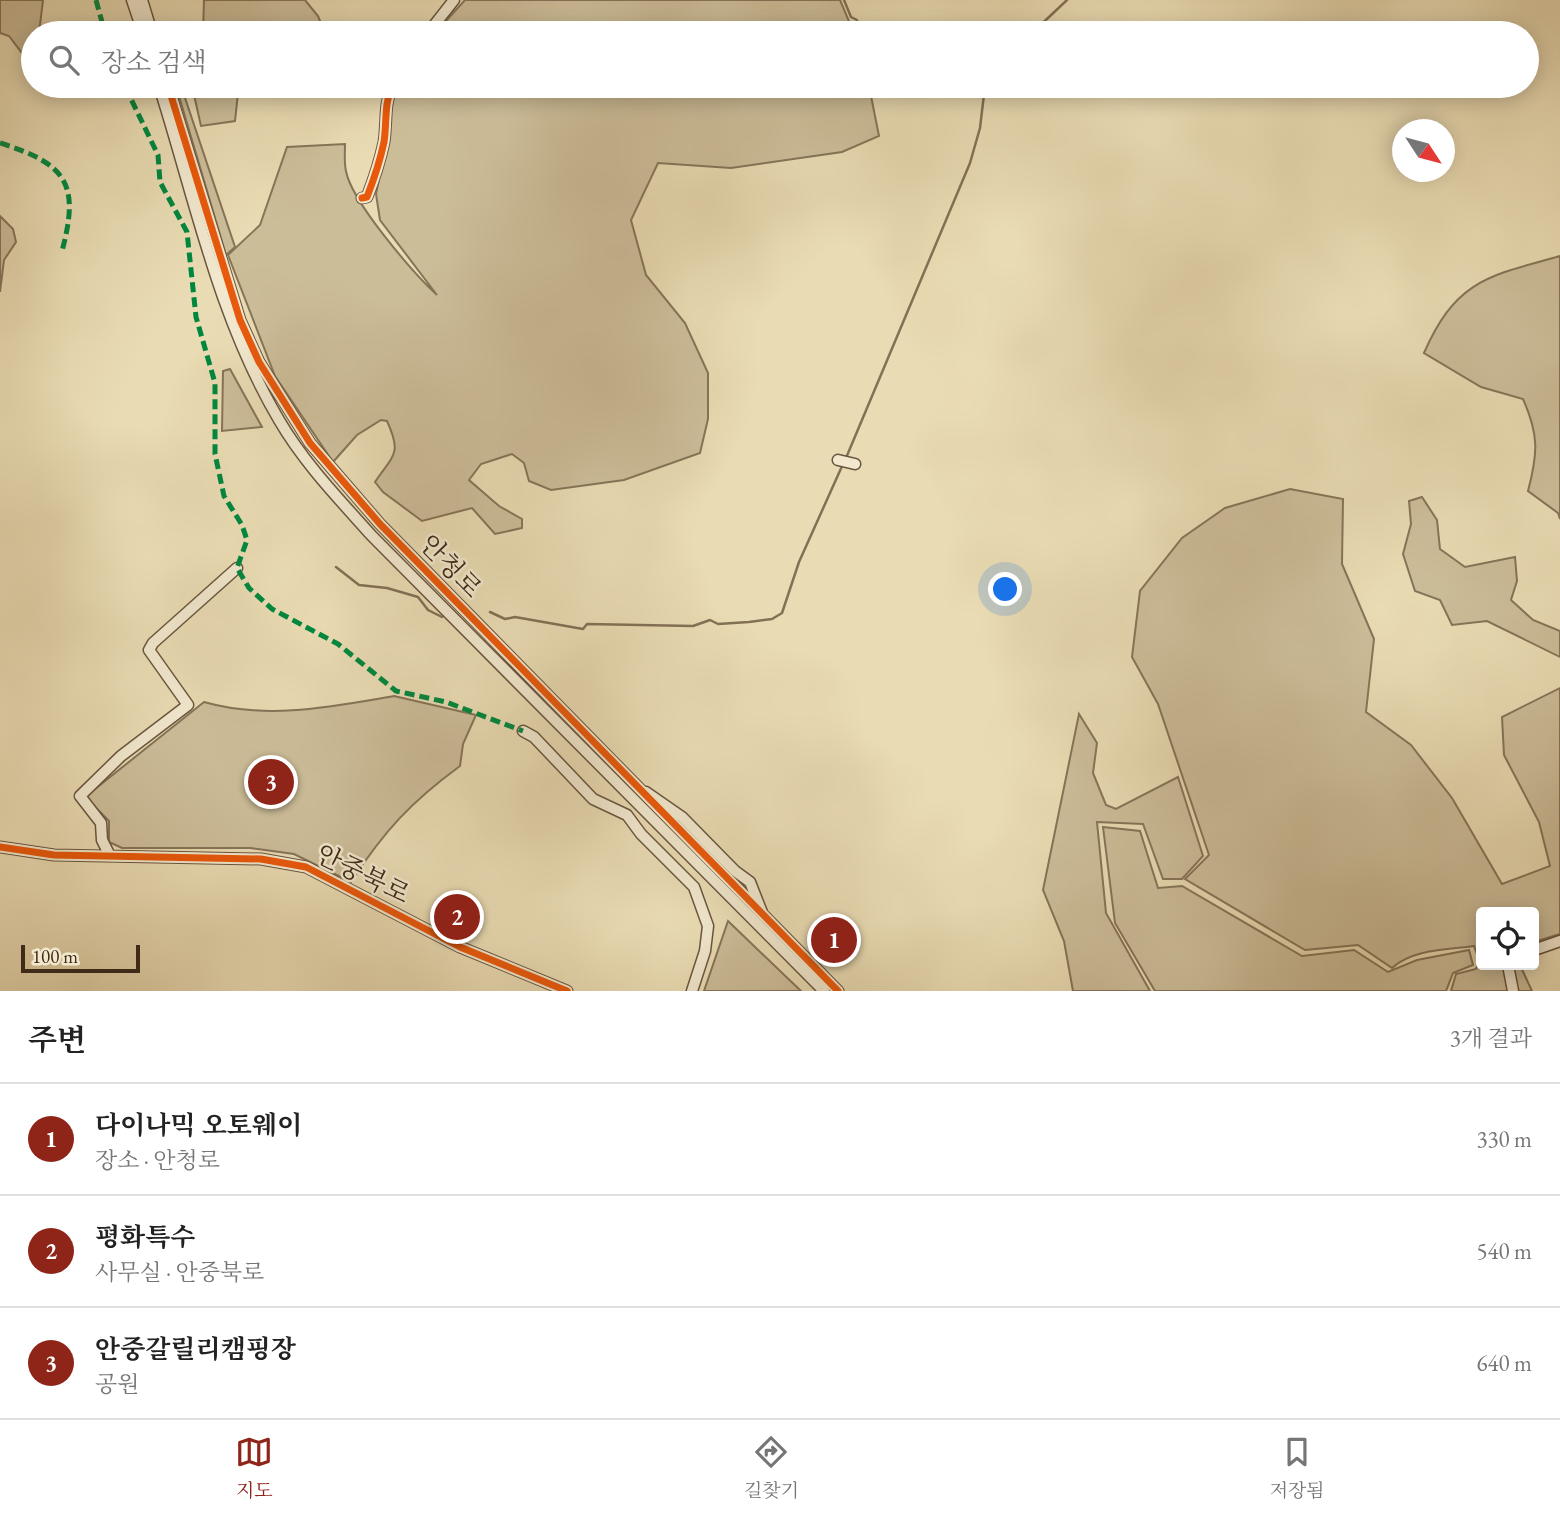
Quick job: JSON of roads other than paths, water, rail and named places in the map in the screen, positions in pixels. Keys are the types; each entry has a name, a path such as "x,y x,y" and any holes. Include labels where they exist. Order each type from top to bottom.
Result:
{"street":[{"path":"132,0 139,21"},
{"path":"142,0 148,21"},
{"path":"437,21 454,0"},
{"name":"안청로","path":"163,98 215,277 232,324 268,400 311,467 372,536 824,991"},
{"name":"안청로","path":"172,98 240,320 259,362 284,405 332,472 627,779 838,991"},
{"path":"362,198 367,197 375,177 384,140 387,98"},
{"path":"838,460 855,464"},
{"path":"110,856 102,840 101,823 80,796 121,757 188,705 149,650 153,643 237,568"},
{"path":"523,731 534,737 593,799 627,815 641,834 694,887 708,926 705,951 692,991"},
{"path":"627,779 670,808 750,882 765,919"},
{"name":"안중북로","path":"0,847 54,855 261,859 306,867 460,947 567,991"},
{"path":"1539,948 1560,941"},
{"path":"1509,970 1513,991"}],"waterway":[{"path":"844,0 851,17 857,20"},
{"path":"1045,21 1067,0"},
{"path":"846,458 970,163 980,128 984,98"},
{"path":"490,612 505,619 515,617 583,629 587,624 693,626 710,620 718,624 772,619 782,613 799,562 843,464"},
{"path":"336,567 359,585 387,588 418,597 428,610 442,617"}],"place":[{"name":"안중갈릴리캠핑장","path":"271,782"},
{"name":"평화특수","path":"457,917"},
{"name":"다이나믹 오토웨이","path":"834,940"}]}
